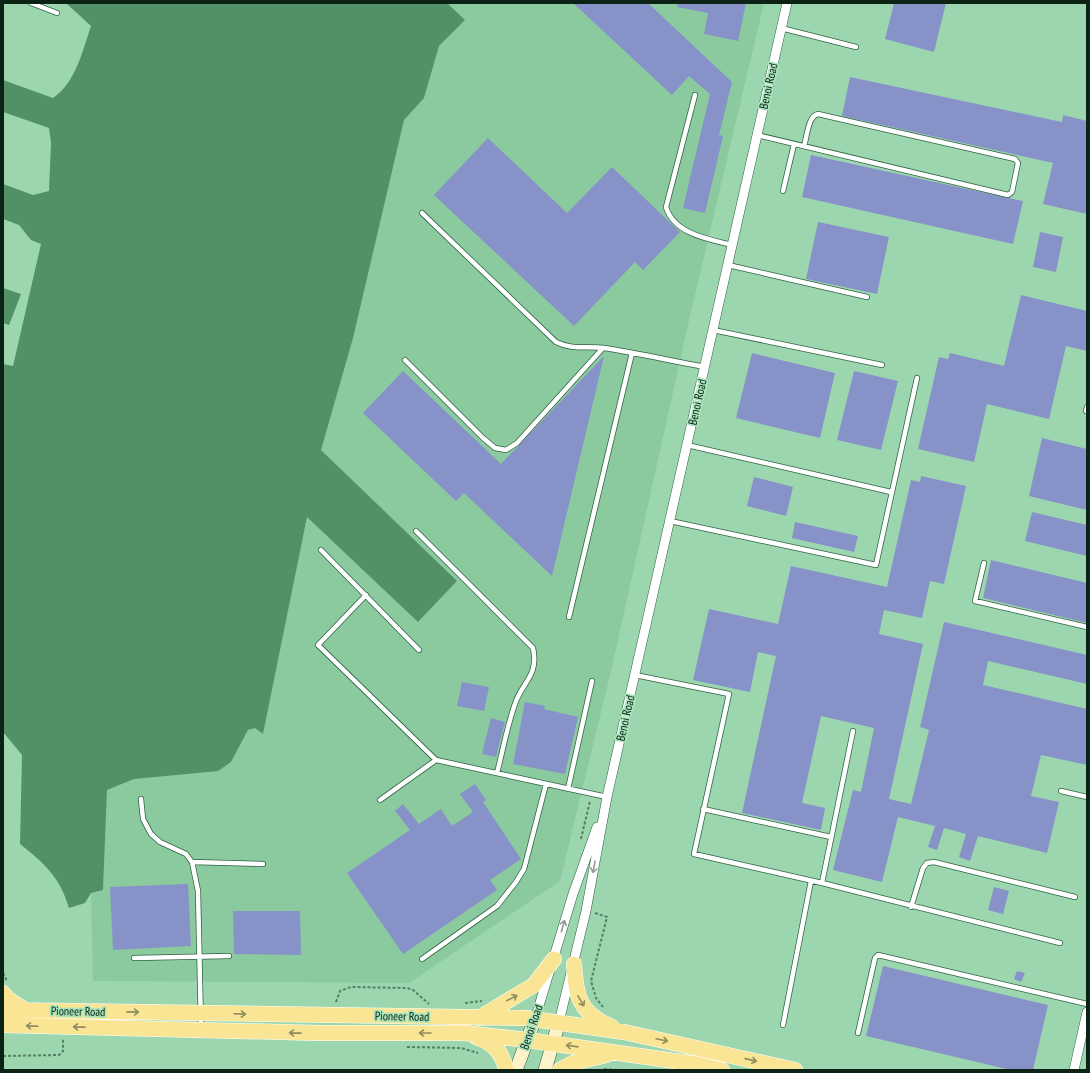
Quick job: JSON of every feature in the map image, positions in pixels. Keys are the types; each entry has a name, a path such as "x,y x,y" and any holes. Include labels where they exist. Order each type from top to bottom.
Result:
{"main road":[{"path":"479,1018 534,985 554,959"},
{"path":"574,964 576,992 584,1006 595,1018 624,1032"},
{"path":"3,993 8,999 25,1010"},
{"name":"Pioneer Road","path":"3,1010 535,1019 624,1032 795,1070"},
{"name":"Benoi Road","path":"516,1070 535,1019"},
{"name":"Benoi Road","path":"545,1070 554,1044 559,1022"},
{"name":"Pioneer Road","path":"3,1025 64,1032 97,1028 319,1033 464,1033 527,1040 696,1064 722,1070"},
{"path":"464,1033 484,1040 492,1045 501,1055 506,1070"},
{"path":"560,1070 586,1059 619,1053"}],"street":[{"name":"Benoi Road","path":"559,1022 586,911 607,799 787,3"},
{"name":"Benoi Road","path":"535,1019 573,894 607,799"},
{"path":"1074,1070 1086,1024 1087,1012"}],"lane":[{"path":"31,3 57,13"},
{"path":"781,28 856,47"},
{"path":"695,95 666,207 668,214 688,232 700,237 732,245"},
{"path":"757,135 1008,195 1012,192 1018,163 1015,159 818,114 814,115 811,119 804,146"},
{"path":"782,191 794,144"},
{"path":"422,212 556,342 575,348 603,348 705,367"},
{"path":"728,265 867,297"},
{"path":"713,330 882,365"},
{"path":"405,360 495,448 506,450 517,442 603,348"},
{"path":"569,617 632,353"},
{"path":"670,521 876,565 917,378"},
{"path":"687,445 891,492"},
{"path":"416,531 533,648 536,660 526,685 515,703 497,773"},
{"path":"321,550 419,650"},
{"path":"984,563 975,601 1087,627"},
{"path":"366,595 318,645 436,760 592,794 607,799"},
{"path":"635,675 729,694 694,854 822,883 911,907 1060,943"},
{"path":"568,789 592,681"},
{"path":"822,883 853,732"},
{"path":"380,800 436,760"},
{"path":"422,959 497,906 516,882 524,869 546,784"},
{"path":"1060,791 1087,797"},
{"path":"141,799 143,819 151,834 160,842 186,854 192,862 198,891 201,1030"},
{"path":"703,809 831,837"},
{"path":"192,862 263,864"},
{"path":"911,907 923,868 927,863 934,862 1075,897"},
{"path":"783,1025 810,881"},
{"path":"858,1033 875,958 878,955 1087,1004"},
{"path":"134,958 229,956"}],"path":[{"path":"580,844 592,794"},
{"path":"586,911 607,917 591,981 596,998 606,1011"},
{"path":"331,1015 340,991 351,987 407,988 413,990 429,1004 435,1005"},
{"path":"463,1004 485,1001"},
{"path":"3,1056 59,1055 63,1051 64,1032"},
{"path":"405,1046 462,1048 480,1053"},
{"path":"601,1069 617,1070"}],"shaded area":[{"path":"66,3 447,3 465,20 439,46 424,98 404,120 353,338 321,450 457,581 418,622 307,517 263,734 255,728 248,730 231,762 218,771 134,779 107,790 103,890 91,893 85,903 69,908 56,879 44,864 20,844 22,755 3,732 3,364 13,366 41,244 31,240 19,225 3,219 3,184 33,195 49,191 51,143 49,128 3,112 3,80 53,98 67,84 77,66 91,26"},
{"path":"447,3 764,3 690,316 612,667 560,881 409,983 93,981 91,893 103,890 107,790 134,779 231,762 248,730 255,728 263,734 307,516 418,622 456,582 321,450 404,120 424,98 439,46 464,20"},
{"path":"3,288 21,294 9,325 3,323"}],"building":[{"path":"573,3 648,3 732,82 719,135 723,136 705,213 683,208 710,94 689,76 672,95"},
{"path":"678,3 746,3 738,41 704,34 708,13 677,7"},
{"path":"894,3 946,3 934,52 885,39"},
{"path":"850,77 1062,122 1063,115 1087,121 1087,214 1043,204 1053,163 842,116"},
{"path":"488,138 567,213 612,167 680,232 643,270 635,262 574,326 434,195"},
{"path":"811,155 1023,201 1013,244 802,197"},
{"path":"818,222 889,237 877,294 806,279"},
{"path":"1040,232 1063,237 1056,272 1033,267"},
{"path":"1021,295 1087,311 1087,351 1066,346 1049,419 987,404 974,462 918,449 939,357 948,359 950,353 1004,366"},
{"path":"752,353 835,373 820,438 736,418"},
{"path":"604,356 552,576 464,493 456,501 363,413 403,371 501,464"},
{"path":"854,371 898,381 881,450 837,440"},
{"path":"1042,438 1087,449 1087,510 1029,496"},
{"path":"921,476 966,486 944,584 930,581 922,618 884,610 879,634 923,644 889,799 911,804 929,730 920,727 944,622 1087,655 1087,684 988,661 983,685 1087,709 1087,765 1041,755 1031,796 1059,802 1047,853 978,836 970,861 959,857 966,834 944,828 937,850 928,847 935,826 898,817 882,882 833,870 853,790 861,792 874,728 821,716 802,803 825,808 821,830 742,813 776,656 758,652 750,692 693,680 709,609 778,624 791,566 887,587 911,480 920,482"},
{"path":"754,477 793,487 786,516 747,506"},
{"path":"1032,512 1087,525 1087,556 1025,541"},
{"path":"795,522 858,536 854,552 792,538"},
{"path":"991,560 1087,583 1087,623 983,598"},
{"path":"462,682 489,687 484,711 457,706"},
{"path":"525,702 545,706 544,709 578,717 565,774 513,764"},
{"path":"491,718 505,722 496,757 482,754"},
{"path":"475,784 486,800 483,802 521,859 490,880 497,890 403,954 347,873 410,830 395,811 403,804 419,824 441,809 452,826 473,812 460,794"},
{"path":"188,884 191,946 113,950 110,887"},
{"path":"994,887 1009,891 1003,914 988,910"},
{"path":"233,911 300,911 301,955 234,954"},
{"path":"883,966 1048,1005 1033,1070 1011,1070 866,1036"},
{"path":"1017,971 1025,973 1021,982 1014,979"}]}
